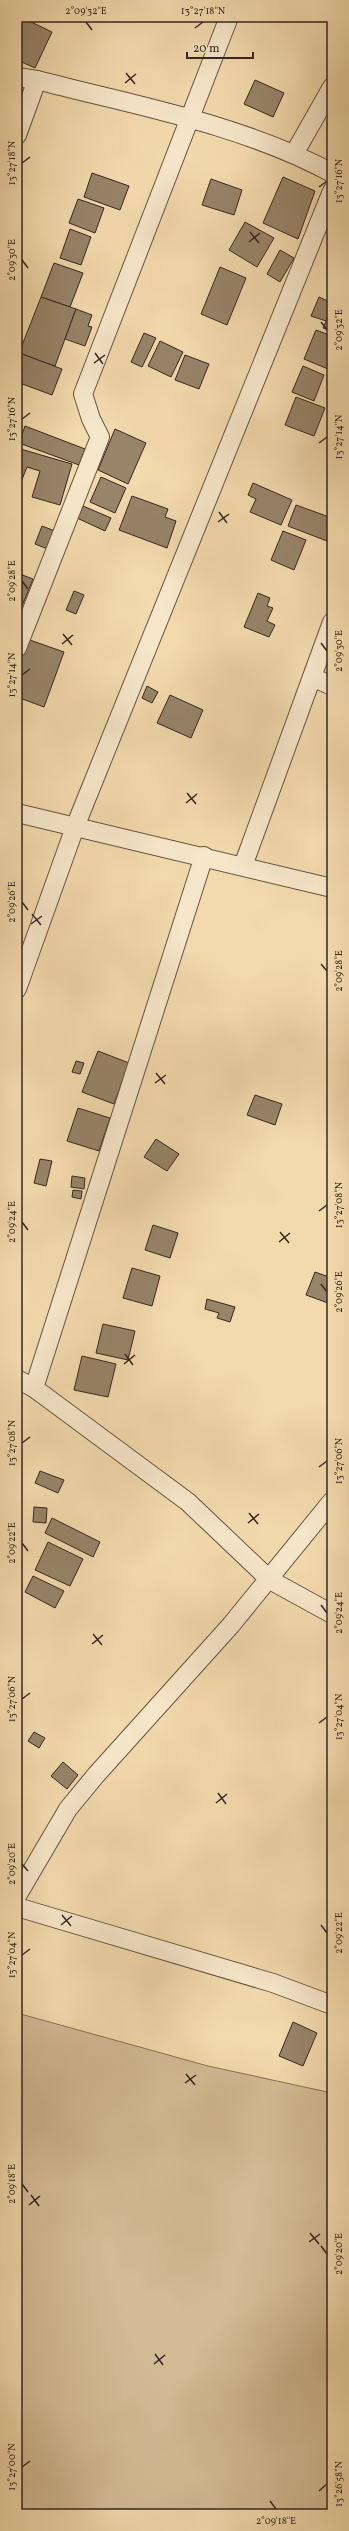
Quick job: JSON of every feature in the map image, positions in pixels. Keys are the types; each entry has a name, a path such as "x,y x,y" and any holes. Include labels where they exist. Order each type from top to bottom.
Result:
{"street":[{"path":"17,648 100,437 91,419 83,394 229,17"},
{"path":"17,77 37,80 190,119 294,154 332,173"},
{"path":"17,135 37,80"},
{"path":"294,154 332,87"},
{"path":"17,989 75,827 332,191"},
{"path":"243,866 332,622"},
{"path":"312,677 332,686"},
{"path":"17,813 204,856 332,888"},
{"path":"34,1388 204,856"},
{"path":"17,1379 34,1388 188,1502 270,1580 332,1614"},
{"path":"17,1896 68,1810 86,1787 270,1580 332,1501"},
{"path":"17,1907 273,1983 332,2005"}],"shaded area":[{"path":"17,2013 208,2066 332,2093 332,2514 17,2514"}],"building":[{"path":"21,17 52,32 35,68 17,60 17,26"},
{"path":"255,80 284,93 273,117 244,104"},
{"path":"92,173 129,186 120,210 84,197"},
{"path":"283,177 315,191 298,239 263,223"},
{"path":"211,179 242,190 234,215 202,205"},
{"path":"78,199 104,208 95,233 69,223"},
{"path":"245,222 274,238 257,267 229,250"},
{"path":"70,229 91,237 81,265 60,258"},
{"path":"280,250 294,258 280,282 267,274"},
{"path":"54,263 83,273 70,307 41,297"},
{"path":"220,267 246,278 227,325 201,314"},
{"path":"41,297 76,309 55,366 19,353"},
{"path":"319,297 332,303 326,321 311,316"},
{"path":"332,307 332,331 323,328"},
{"path":"76,309 92,315 88,326 92,327 85,346 65,339"},
{"path":"316,330 332,336 332,360 328,369 304,359"},
{"path":"144,333 156,338 142,367 131,362"},
{"path":"160,341 183,352 171,377 148,366"},
{"path":"19,353 62,369 52,395 17,382"},
{"path":"185,355 209,364 199,389 175,380"},
{"path":"303,366 324,375 314,401 292,392"},
{"path":"296,397 325,408 314,436 285,425"},
{"path":"25,426 85,449 79,465 19,443"},
{"path":"115,429 146,443 128,484 98,470"},
{"path":"17,448 72,464 60,505 32,497 40,471 27,467 17,492"},
{"path":"101,477 126,488 115,513 90,502"},
{"path":"253,483 292,500 281,525 250,512 256,499 248,495"},
{"path":"132,496 168,509 165,517 176,521 167,548 119,530"},
{"path":"296,505 332,518 332,527 327,541 288,526"},
{"path":"83,506 111,518 105,531 77,518"},
{"path":"42,526 55,531 48,549 35,544"},
{"path":"283,531 306,540 294,570 271,560"},
{"path":"17,573 33,579 22,606 17,605"},
{"path":"74,591 84,595 76,614 66,610"},
{"path":"258,593 270,598 267,606 273,608 267,621 275,625 269,637 244,627"},
{"path":"27,639 64,652 44,707 17,697 17,667"},
{"path":"147,686 158,692 152,703 142,698"},
{"path":"170,695 203,710 191,738 157,723"},
{"path":"98,1051 129,1063 114,1104 82,1092"},
{"path":"76,1061 84,1063 80,1074 72,1072"},
{"path":"255,1095 282,1104 275,1125 247,1115"},
{"path":"78,1108 110,1118 99,1151 67,1141"},
{"path":"156,1139 179,1154 167,1171 144,1157"},
{"path":"40,1159 52,1161 46,1186 34,1183"},
{"path":"72,1176 85,1178 84,1189 71,1187"},
{"path":"73,1190 82,1191 81,1199 72,1197"},
{"path":"153,1225 178,1233 170,1258 145,1250"},
{"path":"132,1268 160,1276 152,1306 123,1298"},
{"path":"315,1272 332,1278 332,1292 328,1303 306,1295"},
{"path":"207,1299 235,1307 230,1322 217,1318 219,1313 205,1309"},
{"path":"103,1324 135,1331 128,1360 96,1353"},
{"path":"82,1356 116,1364 108,1397 74,1390"},
{"path":"40,1471 64,1480 58,1493 35,1483"},
{"path":"34,1507 47,1508 46,1523 33,1522"},
{"path":"52,1518 100,1542 93,1557 45,1533"},
{"path":"48,1542 83,1559 70,1586 35,1570"},
{"path":"33,1576 64,1591 55,1608 25,1592"},
{"path":"34,1732 45,1738 39,1748 28,1741"},
{"path":"63,1762 78,1775 67,1789 51,1776"},
{"path":"293,2022 317,2033 303,2066 279,2056"}]}
